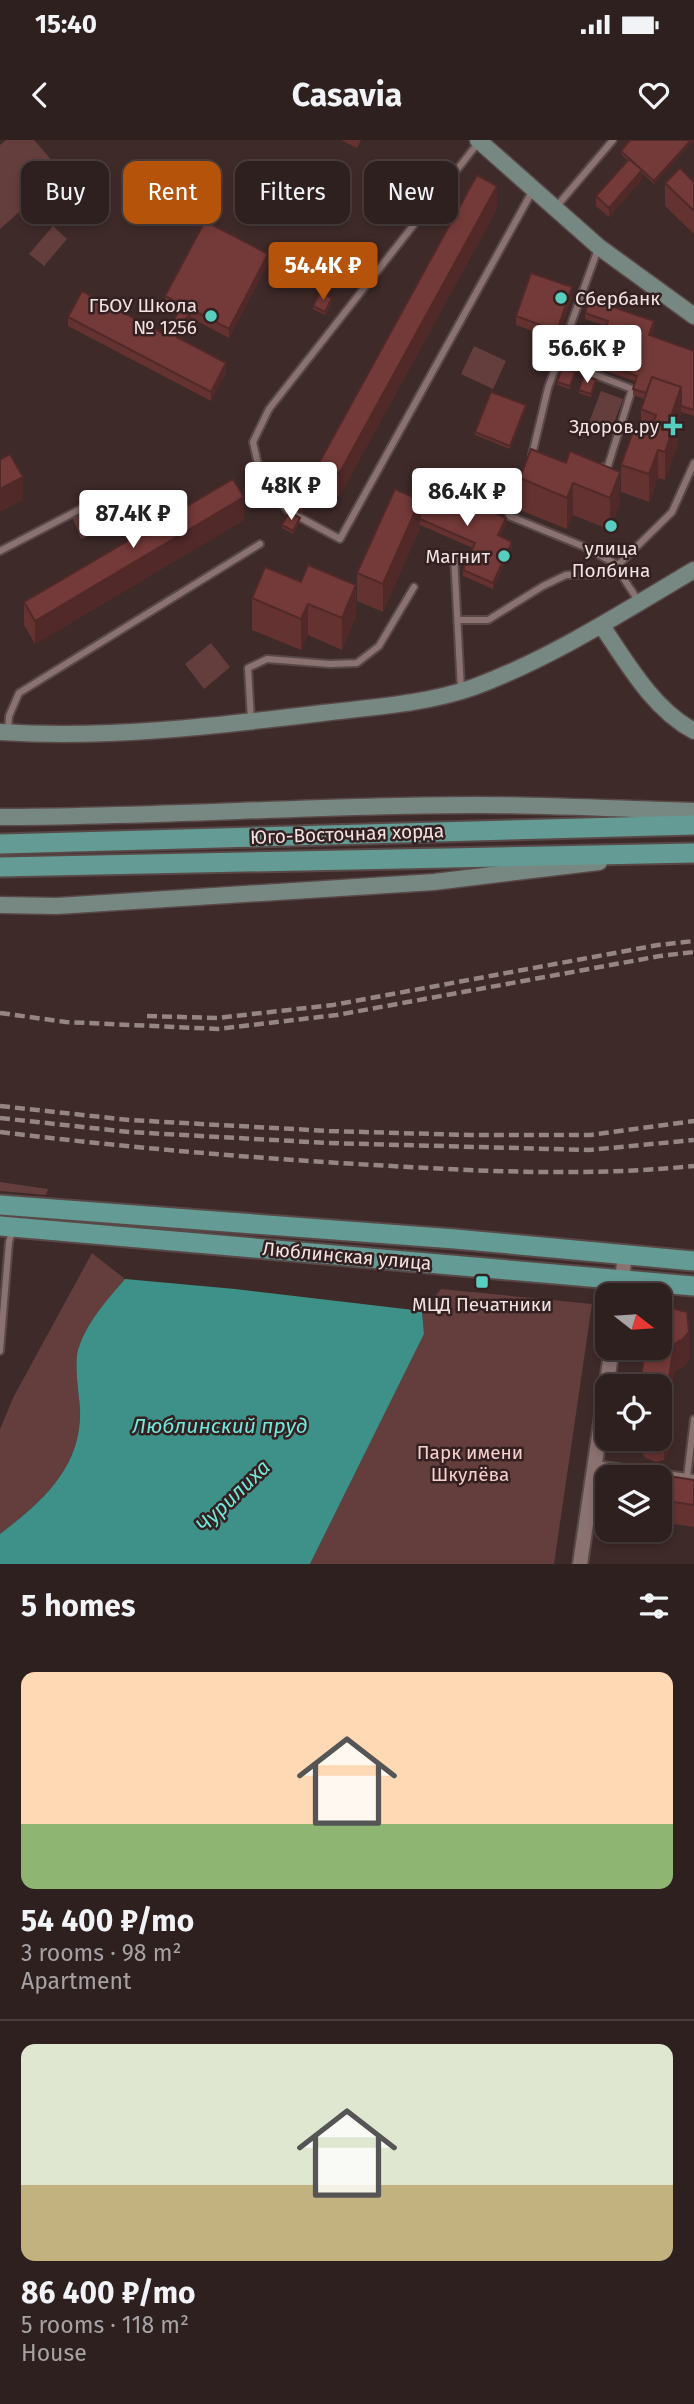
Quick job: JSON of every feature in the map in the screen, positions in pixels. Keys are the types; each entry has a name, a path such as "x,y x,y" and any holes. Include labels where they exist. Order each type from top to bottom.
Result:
{"main road":[{"path":"479,141 599,247 694,316"},
{"path":"4,732 93,733 252,722 405,703 461,691 503,676 601,626 694,570"},
{"path":"601,626 658,702 694,730"},
{"path":"0,817 100,817 477,805 694,811"},
{"name":"Юго-Восточная хорда","path":"0,844 694,825"},
{"path":"0,905 57,906 434,882 684,853"},
{"name":"Юго-Восточная хорда","path":"0,867 684,853"},
{"name":"Люблинская улица","path":"0,1205 694,1261"},
{"name":"Люблинская улица","path":"7,1226 595,1285"},
{"name":"Люблинская улица","path":"672,1287 694,1286"}],"street":[{"path":"622,1283 625,1255"},
{"path":"580,1564 610,1360"}],"lane":[{"path":"555,209 613,140"},
{"path":"479,141 269,409 253,442 262,482 288,511 340,539 533,190"},
{"path":"529,463 548,388 599,247"},
{"path":"588,372 632,389 607,469 594,463"},
{"path":"533,452 544,456"},
{"path":"618,565 672,512 694,463"},
{"path":"525,474 509,516 585,547 618,565 620,574 639,603"},
{"path":"0,551 94,502"},
{"path":"4,732 19,694 260,544"},
{"path":"454,555 461,691"},
{"path":"458,620 488,620 566,575 620,574"},
{"path":"252,722 248,668 267,659 330,664 357,663 379,646 414,587"},
{"path":"0,1351 9,1242 7,1226"},
{"path":"595,1464 691,1478 694,1419"}],"green space":[{"path":"6,140 34,140 52,161 21,161 21,210 0,229 0,145"},
{"path":"53,226 67,239 44,266 29,254"},
{"path":"474,346 506,361 493,389 461,374"},
{"path":"601,391 623,399 610,433 588,425"},
{"path":"122,494 131,519 81,539 71,514"},
{"path":"211,643 230,667 204,689 185,664"},
{"path":"0,1182 48,1189 46,1195 0,1191"},
{"path":"92,1253 125,1279 92,1321 78,1350 80,1409 79,1430 74,1448 67,1465 45,1495 0,1534 0,1429 14,1396"},
{"name":"Парк имени Шкулёва","path":"441,1289 592,1304 554,1564 310,1564 424,1334 422,1311"}],"water":[{"name":"Люблинский пруд","path":"125,1279 422,1311 424,1334 310,1564 0,1564 0,1534 45,1495 67,1465 79,1430 78,1350 92,1321"}],"building":[{"path":"630,140 691,140 654,181 621,151"},
{"path":"629,159 642,170 609,208 596,196"},
{"path":"680,168 694,182 694,211 665,183"},
{"path":"477,175 497,186 339,474 319,463 450,224 458,224 458,210"},
{"name":"ГБОУ Школа № 1256","path":"203,224 211,224 268,254 229,329 191,309 177,337 226,363 211,392 68,317 82,291 166,335 182,305 165,296"},
{"path":"531,273 572,287 557,331 516,316"},
{"path":"320,292 332,298 325,312 313,306"},
{"path":"590,299 654,321 649,335 694,351 694,410 681,406 681,387 652,377 646,393 633,389 637,376 594,360 608,321 585,313"},
{"path":"562,368 575,372 570,386 557,382"},
{"path":"584,375 596,380 591,394 579,390"},
{"path":"652,377 681,387 672,413 678,415 665,452 658,450 649,474 621,465 634,429 649,434 656,415 641,409"},
{"path":"491,392 526,405 510,446 475,432"},
{"path":"531,449 566,463 570,451 620,472 610,498 573,483 567,498 520,478"},
{"path":"10,454 23,477 0,489 0,460"},
{"path":"233,479 244,497 35,621 24,602"},
{"path":"419,480 506,518 498,535 512,542 493,583 463,570 475,543 420,519 420,500 412,497"},
{"path":"395,489 420,500 383,584 357,573"},
{"path":"298,495 308,500 302,511 292,506"},
{"path":"289,512 300,518 293,531 282,525"},
{"path":"308,565 356,585 342,618 308,604 301,619 252,598 265,567 301,582"},
{"path":"672,1308 687,1312 689,1332 674,1344 672,1358"},
{"path":"643,1360 672,1360 670,1374 642,1374"},
{"path":"672,1477 694,1480 694,1505 672,1502"}],"railway":[{"path":"147,1016 217,1018 333,1005 658,945 694,941"},
{"path":"0,1013 66,1022 218,1029 337,1015 694,952"},
{"path":"0,1106 129,1120 329,1131 469,1135 590,1135 694,1121"},
{"path":"0,1118 129,1132 328,1143 589,1150 694,1140"},
{"path":"0,1132 196,1152 430,1168 581,1172 694,1166"}],"place":[{"name":"Сбербанк","path":"561,298"},
{"name":"ГБОУ Школа № 1256","path":"211,316"},
{"name":"Здоров.ру","path":"673,426"},
{"name":"улица Полбина","path":"611,526"},
{"name":"Магнит","path":"504,556"},
{"name":"МЦД Печатники","path":"482,1282"}],"water label":[{"name":"Чурилиха","path":"233,1496"}]}
